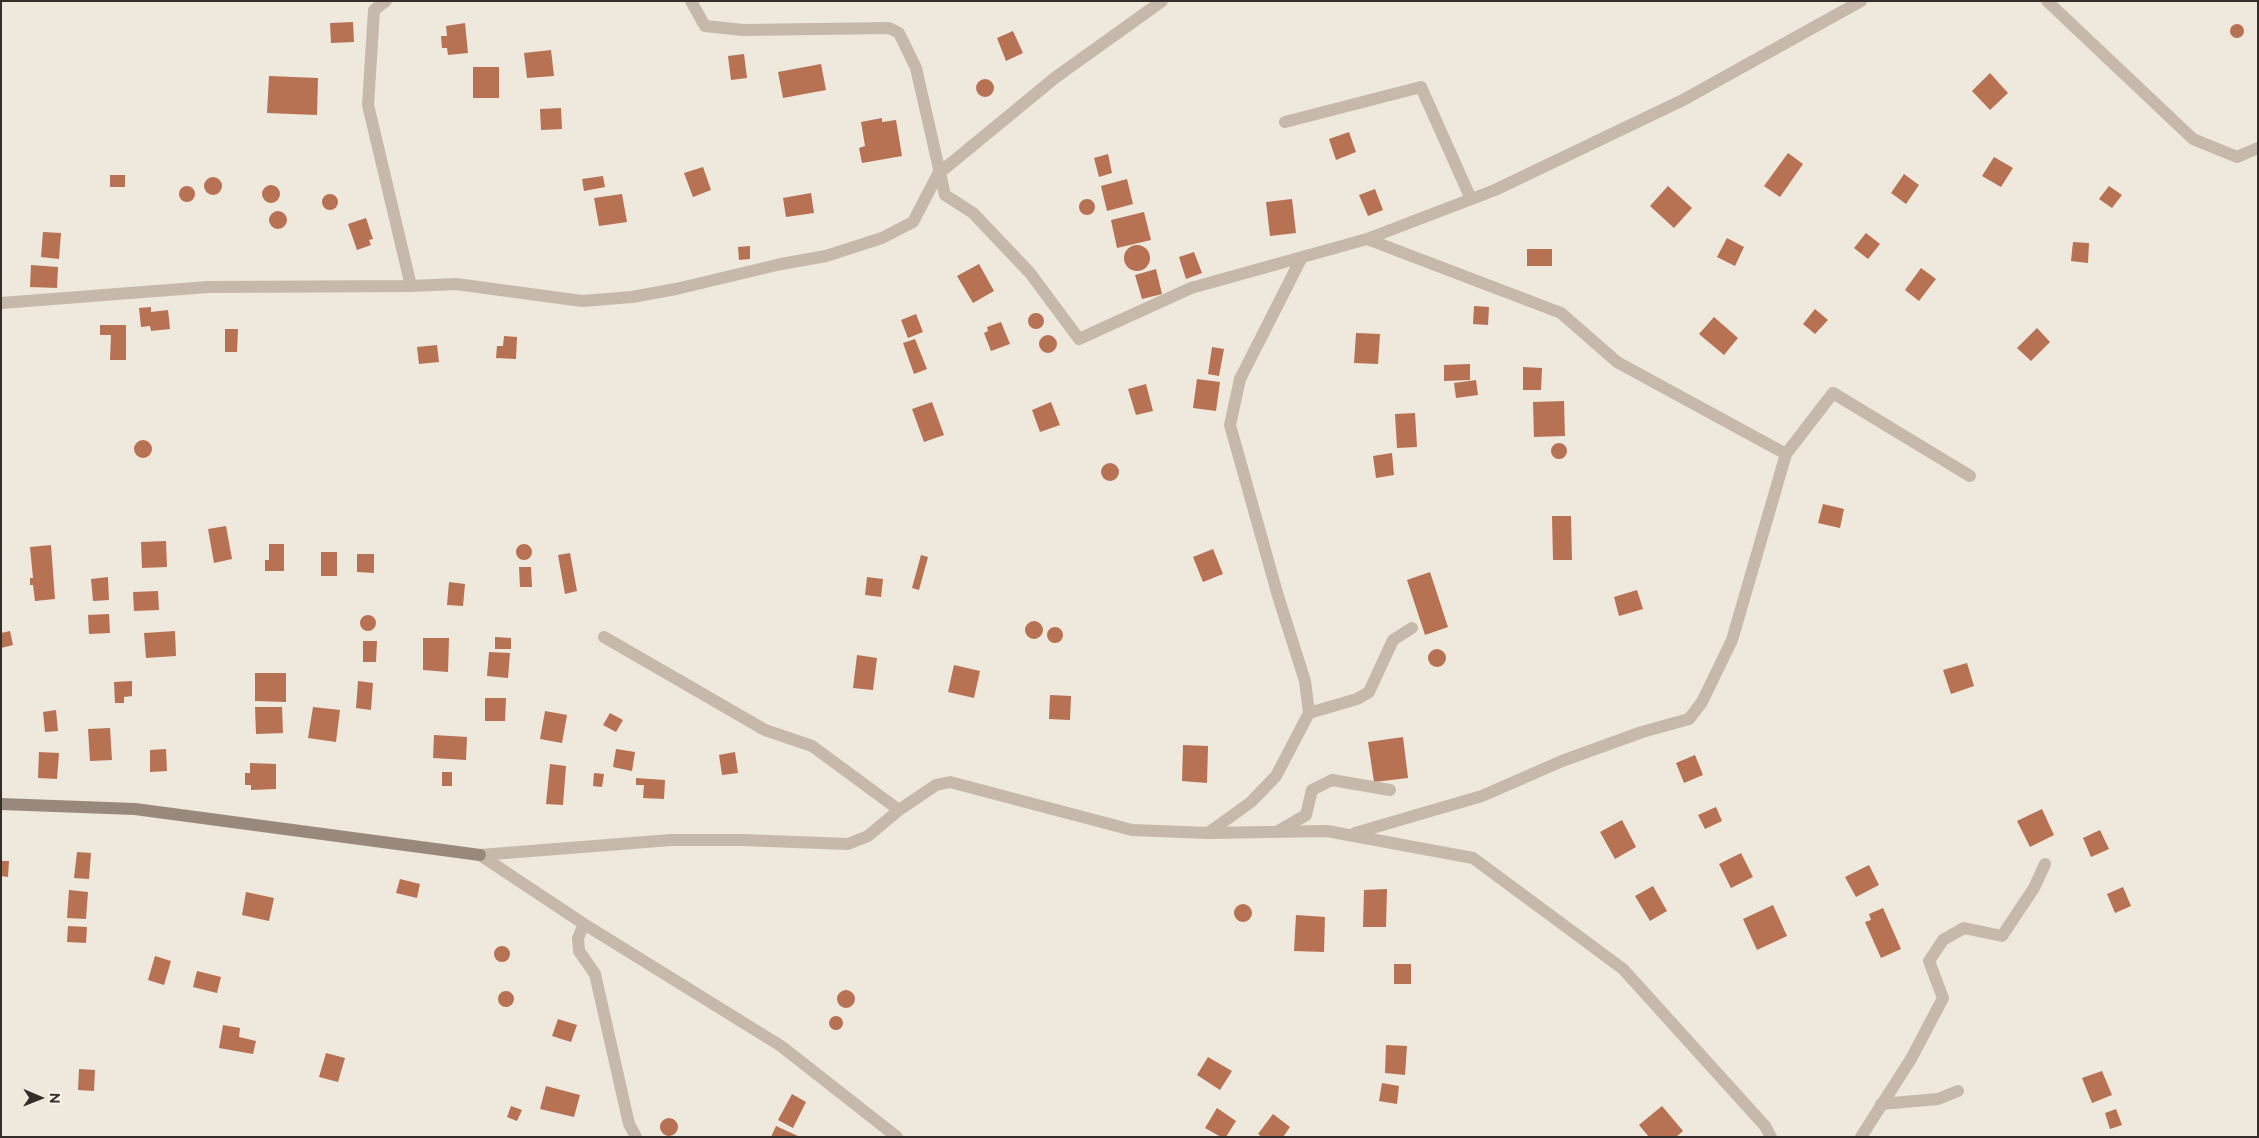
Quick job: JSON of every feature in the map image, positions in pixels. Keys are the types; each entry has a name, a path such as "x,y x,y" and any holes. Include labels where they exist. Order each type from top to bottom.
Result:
{"main road":[{"path":"1,804 135,809 480,855"}],"street":[{"path":"386,1 374,10 368,105 411,286"},
{"path":"691,1 704,26 743,30 889,28 899,33 916,68 938,174 945,195 973,213 1030,273 1078,339 1191,288 1367,239 1495,190 1683,100 1861,1"},
{"path":"1,303 208,287 456,284 582,301 632,297 676,289 781,264 826,256 882,238 913,222 938,174 1056,77 1162,1"},
{"path":"2047,1 2194,139 2237,157 2258,148"},
{"path":"1285,122 1421,87 1471,199"},
{"path":"1367,239 1561,313 1617,362 1786,454"},
{"path":"1208,833 1251,802 1276,776 1309,713 1305,681 1278,596 1230,425 1240,379 1302,257"},
{"path":"1352,834 1482,796 1562,761 1642,732 1689,719 1702,702 1732,640 1786,454 1833,393 1970,476"},
{"path":"1309,713 1357,699 1369,692 1393,640 1412,628"},
{"path":"604,637 765,730 812,746 899,810"},
{"path":"1278,831 1306,815 1312,790 1332,780 1390,790"},
{"path":"480,855 671,840 742,840 848,844 868,836 899,810 936,785 950,782 1132,830 1208,833 1327,831 1352,834 1473,858 1623,969 1765,1126 1770,1137"},
{"path":"480,855 584,924 781,1046 897,1137"},
{"path":"1861,1137 1912,1059 1943,998 1929,961 1943,940 1964,928 2002,936 2034,888 2045,864"},
{"path":"584,924 578,938 579,951 595,974 630,1124 636,1137"},
{"path":"1881,1104 1938,1099 1958,1091"}],"building":[{"path":"353,22 354,42 331,43 330,23"},
{"path":"465,23 468,53 448,55 447,48 442,48 441,36 447,36 446,26"},
{"path":"2237,24 2242,26 2244,31 2242,36 2237,38 2232,36 2230,31 2232,26"},
{"path":"1013,31 1023,53 1006,61 997,38"},
{"path":"551,50 554,76 527,78 524,53"},
{"path":"744,54 747,78 731,80 728,56"},
{"path":"821,64 826,90 783,98 778,72"},
{"path":"473,67 499,67 499,98 473,98"},
{"path":"1990,73 2008,93 1990,110 1972,91"},
{"path":"269,76 318,78 317,115 267,113"},
{"path":"985,79 991,82 994,88 991,94 985,97 979,94 976,88 979,82"},
{"path":"561,108 562,129 541,130 540,109"},
{"path":"882,118 882,122 896,120 902,156 862,163 859,148 865,146 861,122"},
{"path":"1349,132 1356,152 1336,160 1329,139"},
{"path":"1788,153 1803,164 1780,197 1764,186"},
{"path":"1108,154 1112,173 1099,177 1094,158"},
{"path":"1994,157 2013,168 2001,187 1982,176"},
{"path":"703,167 711,190 693,197 684,173"},
{"path":"1904,174 1919,185 1906,204 1891,193"},
{"path":"110,175 125,175 125,187 110,187"},
{"path":"603,176 605,187 584,191 582,179"},
{"path":"213,177 219,180 222,186 219,192 213,195 207,192 204,186 207,180"},
{"path":"1127,179 1133,204 1107,211 1101,186"},
{"path":"271,185 277,188 280,194 277,200 271,203 265,200 262,194 265,188"},
{"path":"184,186 190,186 195,191 193,200 184,202 179,197 179,191"},
{"path":"1668,186 1692,208 1674,228 1650,206"},
{"path":"2109,186 2122,195 2112,208 2099,199"},
{"path":"1375,189 1383,210 1368,216 1359,195"},
{"path":"811,193 814,213 786,217 783,198"},
{"path":"327,194 333,194 338,199 336,208 327,210 322,205 322,199"},
{"path":"622,194 627,222 599,226 594,198"},
{"path":"1087,199 1093,201 1095,207 1093,213 1087,215 1081,213 1079,207 1081,201"},
{"path":"1292,199 1296,233 1270,236 1266,202"},
{"path":"278,211 284,214 287,220 284,226 278,229 272,226 269,220 272,214"},
{"path":"1144,212 1151,240 1117,248 1111,220"},
{"path":"366,218 373,239 369,240 371,245 357,250 348,224"},
{"path":"43,232 61,233 59,259 41,257"},
{"path":"1866,233 1880,244 1868,259 1854,248"},
{"path":"1727,238 1744,247 1735,266 1717,257"},
{"path":"2073,242 2089,243 2088,263 2071,261"},
{"path":"1137,245 1146,249 1150,258 1146,267 1137,271 1128,267 1124,258 1128,249"},
{"path":"750,246 750,259 739,260 738,247"},
{"path":"1527,249 1552,249 1552,266 1527,266"},
{"path":"1194,252 1202,273 1186,279 1179,257"},
{"path":"979,264 994,291 973,303 957,276"},
{"path":"31,265 58,267 57,288 30,287"},
{"path":"1921,268 1936,279 1919,301 1905,290"},
{"path":"1156,269 1162,294 1142,299 1135,275"},
{"path":"1474,306 1489,307 1488,325 1473,324"},
{"path":"151,307 151,312 168,310 170,329 151,331 150,326 141,327 139,308"},
{"path":"1815,309 1828,320 1815,334 1803,324"},
{"path":"1036,313 1042,315 1044,321 1042,327 1036,329 1030,327 1028,321 1030,315"},
{"path":"916,314 923,332 908,338 901,320"},
{"path":"1714,317 1738,338 1724,355 1699,334"},
{"path":"1001,322 1010,344 991,351 984,333 988,331 987,327"},
{"path":"100,325 126,325 126,360 110,360 111,335 100,335"},
{"path":"2037,328 2050,342 2031,361 2017,348"},
{"path":"225,329 238,329 237,352 225,352"},
{"path":"1356,333 1380,334 1378,364 1354,363"},
{"path":"1048,335 1054,338 1057,344 1054,350 1048,353 1042,350 1039,344 1042,338"},
{"path":"504,336 517,337 516,359 496,358 497,346 503,346"},
{"path":"915,339 927,369 914,374 903,343"},
{"path":"437,345 439,362 419,364 417,347"},
{"path":"1212,347 1224,349 1219,376 1208,374"},
{"path":"1470,364 1470,380 1444,381 1444,365"},
{"path":"1523,367 1542,368 1541,390 1523,390"},
{"path":"1197,379 1220,382 1216,411 1193,408"},
{"path":"1476,380 1478,395 1456,398 1454,383"},
{"path":"1146,384 1153,411 1136,415 1128,389"},
{"path":"1564,401 1565,436 1534,437 1533,402"},
{"path":"932,402 944,435 924,442 912,409"},
{"path":"1051,402 1060,425 1040,432 1032,410"},
{"path":"1415,413 1417,447 1397,448 1395,414"},
{"path":"143,440 149,443 152,449 149,455 143,458 137,455 134,449 137,443"},
{"path":"1556,443 1562,443 1567,448 1565,457 1556,459 1551,454 1551,448"},
{"path":"1392,453 1394,475 1376,478 1373,456"},
{"path":"1110,463 1116,466 1119,472 1116,478 1110,481 1104,478 1101,472 1104,466"},
{"path":"1823,504 1844,509 1840,528 1818,523"},
{"path":"1552,516 1571,516 1572,560 1553,560"},
{"path":"226,526 232,559 214,563 208,529"},
{"path":"166,541 167,567 142,568 141,542"},
{"path":"269,544 284,544 284,571 265,571 265,560 269,560"},
{"path":"521,544 527,544 532,549 530,558 521,560 516,555 516,549"},
{"path":"51,545 55,599 35,601 33,585 30,585 30,578 33,578 30,547"},
{"path":"1213,549 1223,574 1203,582 1193,557"},
{"path":"321,552 337,552 337,576 321,576"},
{"path":"570,553 577,591 565,594 558,555"},
{"path":"357,554 374,554 374,573 357,572"},
{"path":"921,555 928,557 919,590 912,588"},
{"path":"519,567 531,567 532,587 520,587"},
{"path":"1430,572 1448,627 1425,635 1407,580"},
{"path":"108,577 109,600 93,601 91,579"},
{"path":"867,577 883,579 881,597 865,595"},
{"path":"449,582 465,584 463,606 447,605"},
{"path":"1637,590 1643,609 1619,616 1614,597"},
{"path":"158,591 159,610 134,611 133,592"},
{"path":"109,614 110,633 89,634 88,615"},
{"path":"365,615 371,615 376,620 374,629 365,631 360,626 360,620"},
{"path":"1034,621 1040,624 1043,630 1040,636 1034,639 1028,636 1025,630 1028,624"},
{"path":"1052,627 1058,627 1063,632 1061,641 1052,643 1047,638 1047,632"},
{"path":"10,631 13,645 1,648 1,633"},
{"path":"175,631 176,656 146,658 144,633"},
{"path":"495,637 511,638 511,649 495,649"},
{"path":"423,638 449,638 448,672 423,670"},
{"path":"363,641 377,641 376,662 363,662"},
{"path":"1437,649 1443,652 1446,658 1443,664 1437,667 1431,664 1428,658 1431,652"},
{"path":"489,652 510,653 508,678 487,676"},
{"path":"857,655 877,658 873,690 853,688"},
{"path":"1967,663 1974,686 1951,694 1943,670"},
{"path":"954,665 980,671 974,698 948,692"},
{"path":"255,673 286,673 286,702 255,701"},
{"path":"132,681 132,696 124,697 124,703 115,703 114,682"},
{"path":"358,681 373,683 371,710 356,708"},
{"path":"1050,695 1071,696 1070,720 1049,719"},
{"path":"485,698 506,698 505,721 485,721"},
{"path":"255,707 282,707 283,733 256,734"},
{"path":"313,707 340,710 336,742 308,738"},
{"path":"56,710 58,731 45,732 43,712"},
{"path":"545,711 567,715 562,743 540,739"},
{"path":"610,713 623,720 616,732 603,725"},
{"path":"110,728 112,760 90,761 88,729"},
{"path":"434,735 467,737 466,760 433,758"},
{"path":"1403,737 1408,778 1374,782 1368,742"},
{"path":"1183,745 1208,746 1207,783 1182,781"},
{"path":"166,749 167,771 150,772 150,750"},
{"path":"616,749 635,752 632,771 613,767"},
{"path":"39,752 59,753 57,779 38,778"},
{"path":"735,752 738,773 722,775 719,755"},
{"path":"1695,755 1703,775 1684,783 1676,763"},
{"path":"250,763 276,764 276,789 251,790 251,785 245,785 245,773 250,773"},
{"path":"550,764 566,766 563,805 546,804"},
{"path":"442,772 452,772 452,786 442,786"},
{"path":"594,773 604,774 602,787 593,786"},
{"path":"636,778 665,780 664,799 643,798 644,785 636,785"},
{"path":"1716,807 1722,821 1705,829 1698,815"},
{"path":"2042,809 2054,835 2030,847 2017,821"},
{"path":"1622,820 1636,847 1615,859 1600,832"},
{"path":"2100,830 2109,849 2091,857 2083,838"},
{"path":"77,852 91,853 89,879 74,878"},
{"path":"1741,853 1753,877 1731,888 1719,864"},
{"path":"1,861 9,861 8,877 1,876"},
{"path":"1869,865 1879,885 1856,897 1845,877"},
{"path":"400,879 420,884 417,898 396,893"},
{"path":"1653,886 1667,911 1650,921 1635,896"},
{"path":"2123,887 2131,906 2115,913 2107,894"},
{"path":"1387,889 1386,927 1363,927 1364,890"},
{"path":"69,890 88,892 86,919 67,918"},
{"path":"246,892 274,898 269,921 242,915"},
{"path":"1243,904 1249,907 1252,913 1249,919 1243,922 1237,919 1234,913 1237,907"},
{"path":"1773,905 1787,936 1757,950 1743,919"},
{"path":"1883,908 1901,949 1881,958 1865,922 1871,920 1869,914"},
{"path":"1296,915 1325,917 1324,952 1294,951"},
{"path":"68,926 87,927 86,943 67,942"},
{"path":"499,946 505,946 510,951 508,960 499,962 494,957 494,951"},
{"path":"155,956 171,961 164,985 148,980"},
{"path":"1394,964 1411,964 1411,984 1394,984"},
{"path":"197,971 221,977 217,993 193,987"},
{"path":"842,990 850,990 855,995 853,1006 842,1008 837,1003 837,995"},
{"path":"503,991 509,991 514,996 512,1005 503,1007 498,1002 498,996"},
{"path":"836,1016 841,1018 843,1023 841,1028 836,1030 831,1028 829,1023 831,1018"},
{"path":"558,1019 577,1025 571,1042 552,1036"},
{"path":"223,1025 240,1028 239,1037 256,1041 253,1054 219,1048"},
{"path":"1386,1045 1407,1046 1405,1075 1385,1073"},
{"path":"326,1053 345,1058 338,1082 319,1077"},
{"path":"1208,1057 1232,1071 1220,1090 1197,1075"},
{"path":"79,1069 95,1070 94,1091 78,1090"},
{"path":"2102,1071 2112,1095 2092,1103 2082,1078"},
{"path":"1382,1083 1399,1086 1397,1104 1379,1101"},
{"path":"546,1086 580,1095 574,1117 540,1109"},
{"path":"792,1094 806,1102 793,1128 778,1120"},
{"path":"511,1106 522,1110 517,1121 507,1117"},
{"path":"1662,1106 1683,1131 1676,1137 1649,1137 1639,1125"},
{"path":"1217,1108 1236,1121 1226,1137 1221,1137 1205,1128"},
{"path":"2116,1109 2122,1125 2110,1129 2105,1113"},
{"path":"1273,1114 1290,1127 1283,1137 1262,1137 1258,1134"},
{"path":"669,1118 675,1121 678,1127 675,1133 669,1136 663,1133 660,1127 663,1121"},
{"path":"776,1126 800,1137 771,1137"}]}
